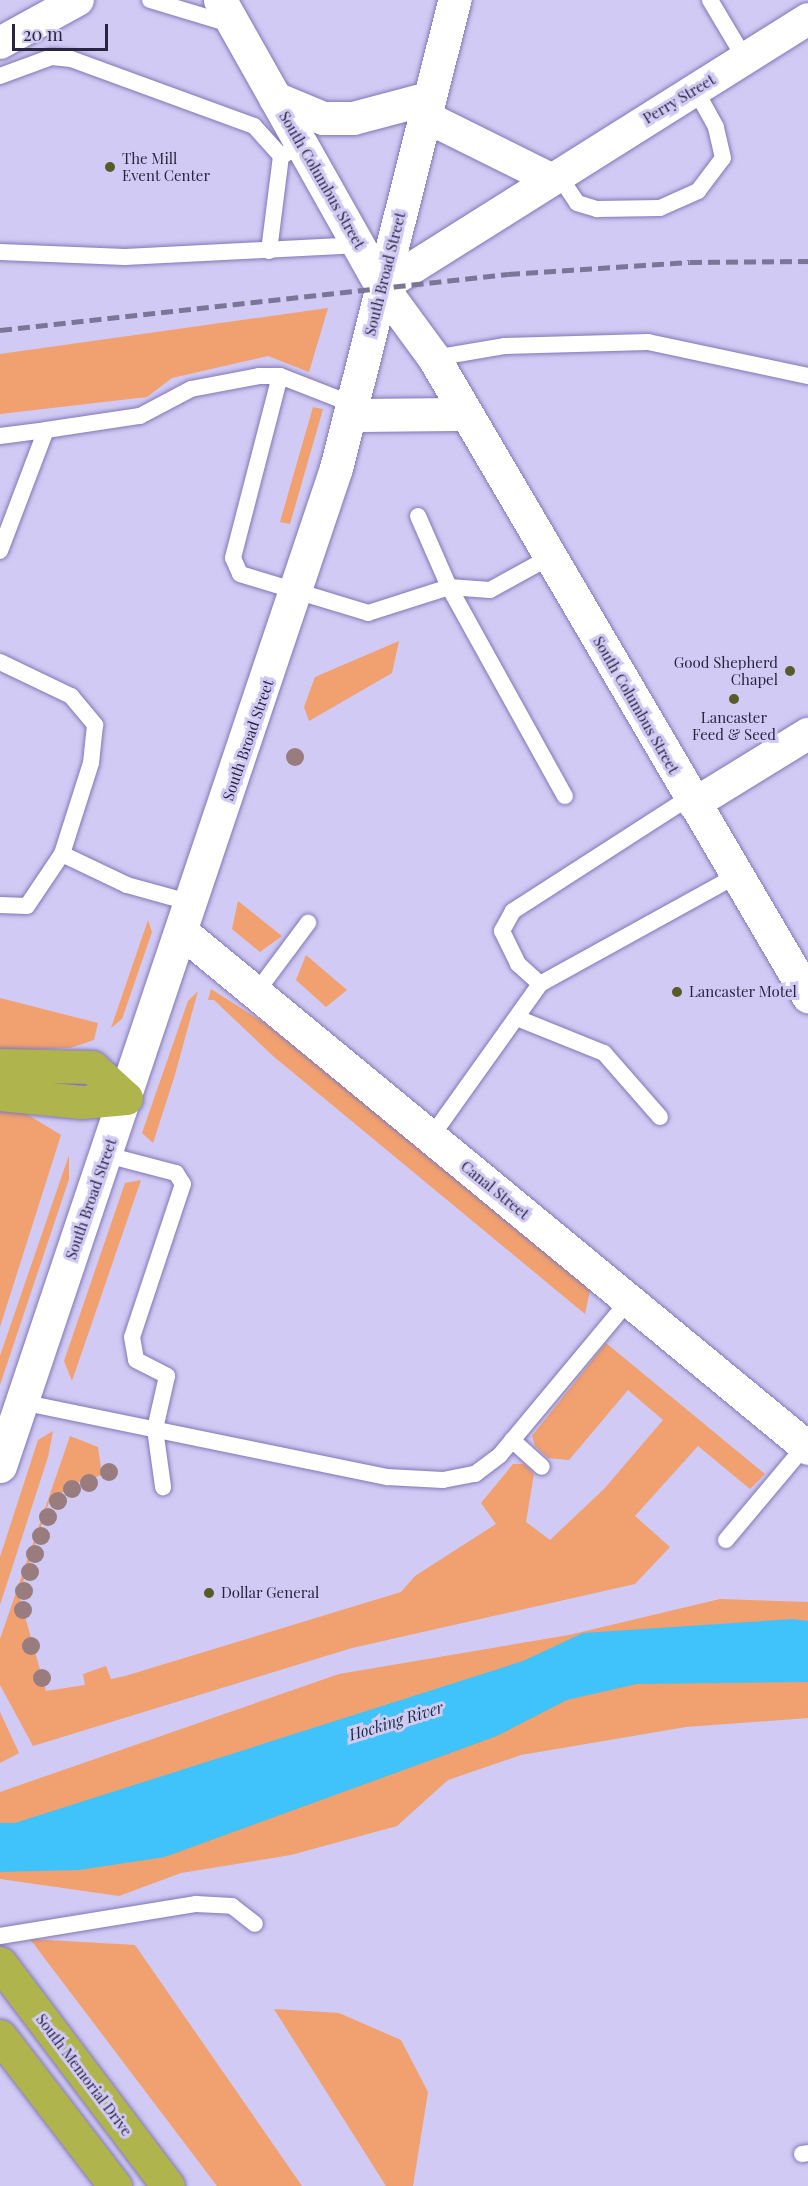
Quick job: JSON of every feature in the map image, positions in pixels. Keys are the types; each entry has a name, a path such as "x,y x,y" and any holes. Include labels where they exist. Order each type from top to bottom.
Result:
{"highway":[{"path":"0,1065 93,1067 126,1098"},
{"path":"0,1094 82,1102 126,1098"},
{"name":"South Memorial Drive","path":"0,1963 168,2186"},
{"path":"10,2049 115,2186"}],"street":[{"path":"0,43 78,0"},
{"name":"South Broad Street","path":"0,1466 297,593 351,409 454,0"},
{"name":"South Columbus Street","path":"227,13 275,98 291,150 361,245 382,287 434,358 808,996"},
{"name":"Perry Street","path":"382,287 553,176 808,19"},
{"name":"South Columbus Street","path":"275,98 298,111 333,118 426,107"},
{"path":"426,107 553,176"},
{"path":"351,409 465,414"},
{"path":"692,801 808,734"},
{"name":"Canal Street","path":"187,918 255,994 807,1447"}],"lane":[{"path":"150,0 227,13"},
{"path":"710,0 745,59"},
{"path":"0,76 52,57 71,59 254,126 291,150 269,251"},
{"path":"553,176 577,202 597,209 660,208 698,191 723,158 716,127 695,89"},
{"path":"0,252 125,258 361,245"},
{"path":"434,358 504,346 648,342 808,376"},
{"path":"280,376 233,566 240,574 368,614 449,587 490,590 550,557"},
{"path":"0,436 140,416 191,389 280,376 351,409"},
{"path":"0,551 46,430"},
{"path":"418,516 449,587 565,796"},
{"path":"0,662 71,696 95,725 91,762 62,854 27,906 0,905"},
{"path":"540,984 518,964 502,931 513,911 692,801"},
{"path":"62,854 127,885 187,918"},
{"path":"431,1137 540,984 736,876"},
{"path":"255,994 308,923"},
{"path":"517,1018 604,1053 660,1117"},
{"path":"107,1155 176,1173 183,1184 132,1337 136,1360 167,1376 155,1429 163,1487"},
{"path":"21,1402 419,1481 475,1474 512,1440 629,1300"},
{"path":"512,1440 542,1467"},
{"path":"726,1540 807,1447"},
{"path":"0,1936 196,1904 232,1906 255,1924"}],"shaded area":[{"path":"328,308 309,372 268,356 172,378 147,397 0,414 0,354"},
{"path":"313,407 323,409 290,524 280,522"},
{"path":"399,641 392,673 309,721 304,707 315,677"},
{"path":"238,901 282,936 260,952 232,929"},
{"path":"148,920 152,932 122,1019 111,1028"},
{"path":"306,955 347,990 326,1007 296,980"},
{"path":"211,989 266,1024 591,1286 585,1314 273,1056 214,1000 208,1000"},
{"path":"198,991 153,1143 142,1133 188,1001"},
{"path":"0,998 98,1023 94,1040 70,1048 0,1051"},
{"path":"0,1111 25,1113 61,1135 0,1327"},
{"path":"69,1155 69,1179 0,1385 0,1356"},
{"path":"141,1180 72,1381 64,1361 125,1183"},
{"path":"606,1343 765,1474 750,1489 698,1446 635,1516 670,1547 635,1584 352,1648 33,1746 0,1685 0,1639 70,1436 98,1447 102,1475 76,1483 49,1502 19,1595 46,1691 85,1685 83,1674 106,1666 111,1679 125,1676 401,1592 415,1576 496,1524 481,1503 513,1464 524,1464 534,1474 526,1522 550,1540 604,1489 663,1420 628,1390 569,1460 548,1458 535,1446 532,1436"},
{"path":"53,1431 48,1457 0,1605 0,1557 38,1440"},
{"path":"720,1599 808,1602 808,1718 686,1727 521,1755 448,1780 397,1826 291,1855 181,1873 119,1896 0,1879 0,1792 339,1674 569,1635"},
{"path":"0,1712 19,1753 0,1763"},
{"path":"30,1939 135,1945 302,2186 217,2186"},
{"path":"274,2009 339,2013 401,2040 428,2092 413,2186 386,2186"}],"water":[{"name":"Hocking River","path":"792,1619 808,1621 808,1682 637,1684 567,1700 497,1736 165,1857 79,1870 0,1872 0,1823 15,1823 523,1661 583,1633"}],"railway":[{"path":"0,330 508,274 690,262 808,261"}],"place":[{"name":"The Mill Event Center","path":"110,167"},
{"name":"Good Shepherd Chapel","path":"790,671"},
{"name":"Lancaster Feed & Seed","path":"734,699"},
{"name":"Lancaster Motel","path":"677,992"},
{"name":"Dollar General","path":"209,1593"}]}
